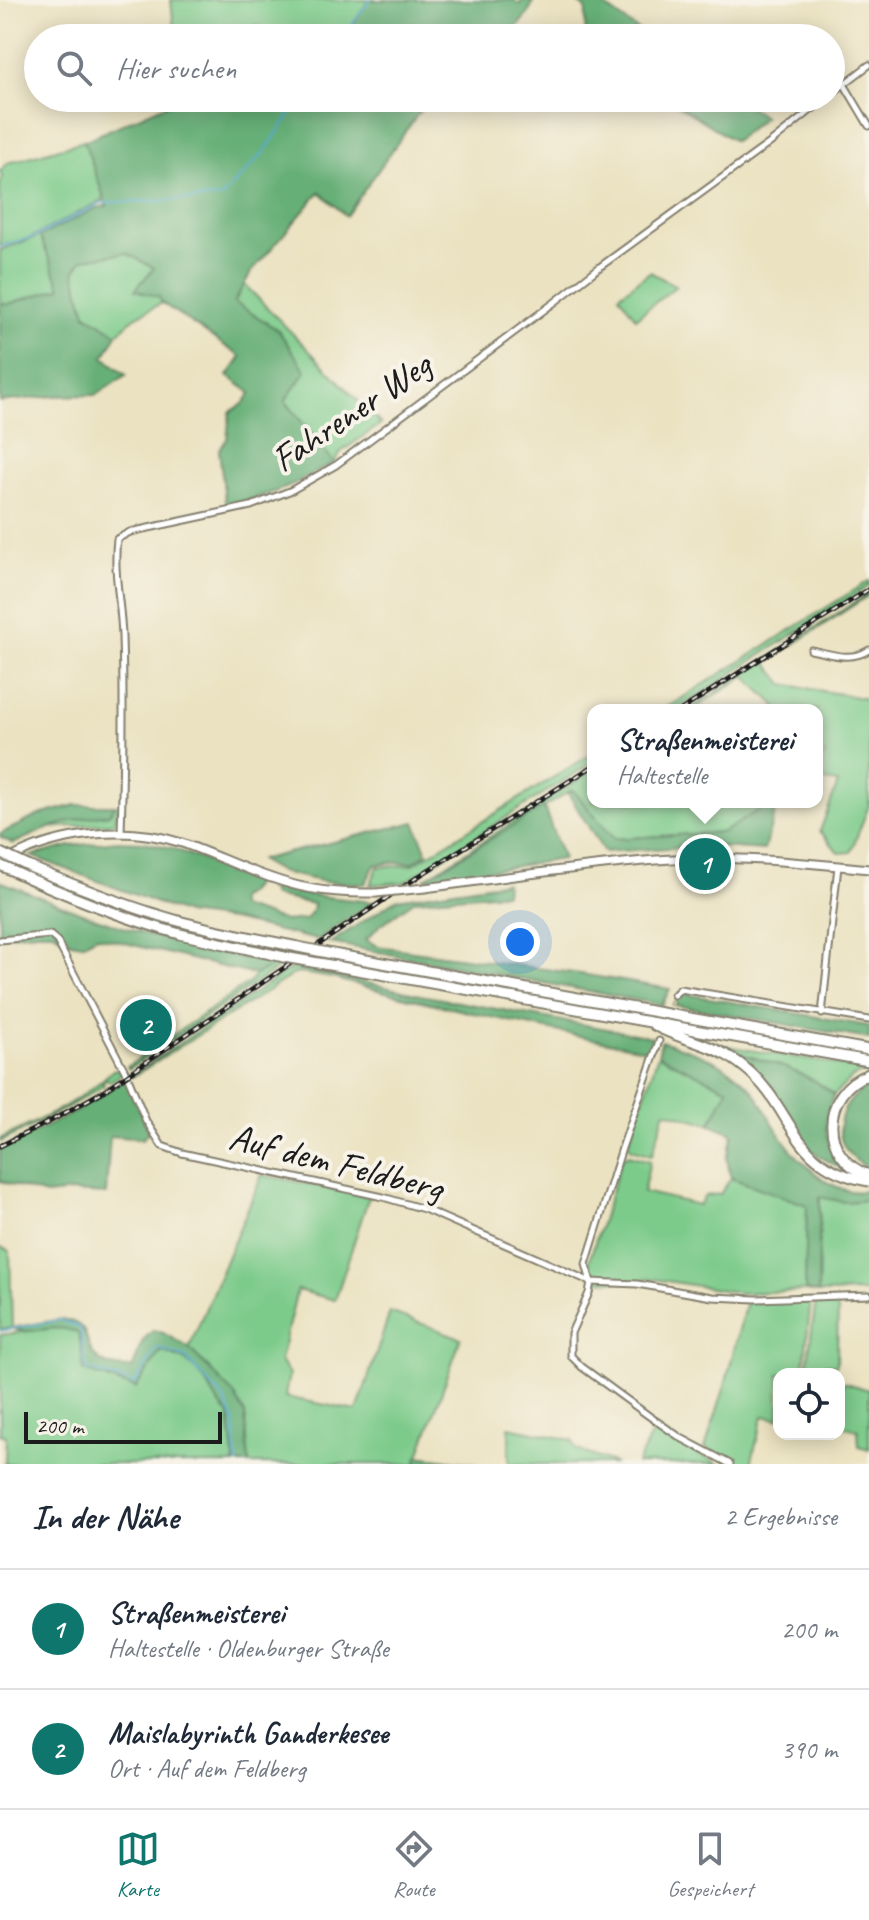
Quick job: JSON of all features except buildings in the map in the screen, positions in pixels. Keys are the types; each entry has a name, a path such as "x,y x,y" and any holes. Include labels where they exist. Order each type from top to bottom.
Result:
{"highway":[{"path":"0,853 28,872 100,907 179,933 284,957 869,1061"},
{"path":"0,864 143,910 224,932 869,1050"},
{"path":"648,1022 713,1047 734,1059 761,1083 804,1147 816,1159 840,1173 869,1178"},
{"path":"869,1074 857,1079 839,1098 831,1127 833,1140 845,1160 869,1178"}],"main road":[{"path":"0,864 52,842 121,833 180,843 265,876 312,889 338,892 376,893 658,860 783,861 869,869"}],"street":[{"name":"Fahrener Weg","path":"845,83 869,65"},
{"path":"845,86 869,126"},
{"name":"Fahrener Weg","path":"121,833 123,648 115,561 117,539 130,532 251,506 292,490 336,465 809,112"},
{"path":"811,650 849,658 869,650"},
{"path":"822,1014 838,866"},
{"name":"Auf dem Feldberg","path":"0,940 50,935 57,941 127,1075 146,1121 162,1146 424,1209 591,1282 637,1284 712,1297 869,1295"},
{"path":"674,995 680,989 869,1020"},
{"path":"659,1041 586,1264 591,1282 571,1333 571,1356 681,1438 730,1464"},
{"path":"573,1274 586,1264"}],"green space":[{"path":"171,0 369,0 353,24 174,24"},
{"path":"369,0 513,0 520,4 522,0 534,0 519,24 353,24"},
{"path":"574,0 596,0 629,24 585,24 586,9"},
{"path":"149,112 419,112 346,216 320,192 252,271 234,302 278,330 306,371 285,401 334,463 288,487 226,508 219,450 227,439 230,412 243,404 251,393 228,376 241,357 162,303 159,297 135,290 154,268 126,253 83,259 74,272 86,314 117,334 104,357 126,375 96,395 0,402 0,304 61,288 40,236 96,208 107,206 84,141"},
{"path":"689,112 757,112 764,117 734,141"},
{"path":"84,141 105,199 30,238 0,246 0,171 8,163"},
{"path":"40,236 61,288 0,304 0,250"},
{"path":"126,253 155,268 162,303 135,317 117,334 86,314 74,271 83,259"},
{"path":"650,272 676,286 636,318 619,295"},
{"path":"244,284 381,424 341,452 334,463 285,400 234,303"},
{"path":"869,581 869,586 684,704 673,704"},
{"path":"869,593 767,662 783,684 869,699 869,805 851,852 839,853 820,831 838,783 823,781 823,704 774,704 745,676 702,704 697,704"},
{"path":"587,757 587,766 405,882 370,885 378,867 412,865"},
{"path":"587,774 587,808 572,790 424,879"},
{"path":"573,790 614,839 723,832 762,808 776,808 764,850 704,846 604,852 568,793"},
{"path":"76,805 115,805 109,814 60,824 13,844 0,837 0,834 39,815"},
{"path":"115,805 118,806 115,823 47,828 78,818 109,814"},
{"path":"544,807 563,859 424,879"},
{"path":"587,808 765,808 723,832 614,839"},
{"path":"415,822 427,853 412,863 375,865 365,884 325,882 280,872 259,860"},
{"path":"118,841 172,848 253,879 255,883 252,888 239,898 239,907 285,921 306,919 313,904 273,896 270,891 274,889 373,902 317,940 231,920 186,914 31,856 70,846"},
{"path":"0,881 132,930 275,965 255,975 97,936 82,944 66,941 54,932 0,936"},
{"path":"506,882 505,893 415,900 378,927 366,940 377,946 670,989 662,1005 330,943 397,899"},
{"path":"275,965 281,966 129,1069 127,1067 250,982 255,975"},
{"path":"292,968 337,976 294,974 131,1076"},
{"path":"337,976 420,995 652,1037 651,1051 451,1008 332,978"},
{"path":"681,993 869,1026 869,1039 674,1005"},
{"path":"661,1041 708,1058 739,1077 758,1097 792,1151 819,1176 840,1188 869,1191 869,1200 844,1202 820,1197 818,1293 805,1291 807,1205 731,1178 727,1159 733,1133 710,1124 728,1089 658,1055"},
{"path":"715,1044 869,1071 854,1076 834,1095 807,1077"},
{"path":"730,1051 798,1073 834,1095 827,1116 827,1135 846,1171 804,1144 765,1082"},
{"path":"658,1055 729,1089 710,1124 665,1111 652,1155 631,1149 628,1143"},
{"path":"117,1069 123,1073 109,1082 107,1079 102,1083 104,1085 66,1108 0,1142 0,1139 74,1101"},
{"path":"125,1079 149,1132 142,1139 110,1136 106,1194 71,1192 46,1195 0,1181 0,1149 75,1112"},
{"path":"869,1086 869,1168 846,1150 840,1127 848,1104"},
{"path":"628,1155 650,1161 643,1192 699,1205 705,1196 720,1194 731,1178 807,1205 805,1291 741,1293 648,1278 637,1282 595,1280 589,1261 622,1158"},
{"path":"262,1175 369,1196 335,1300 297,1290 280,1361 289,1374 285,1397 357,1411 390,1312 461,1338 416,1464 249,1464 245,1414 189,1348"},
{"path":"820,1196 844,1202 869,1200 869,1292 818,1293"},
{"path":"0,1247 10,1251 12,1328 0,1329"},
{"path":"811,1300 804,1368 773,1368 773,1418 763,1416 751,1464 735,1464 705,1448 725,1386 746,1302"},
{"path":"816,1300 838,1302 837,1365 807,1368"},
{"path":"62,1319 81,1327 92,1352 100,1361 112,1366 132,1368 142,1344 154,1330 188,1347 234,1394 245,1414 249,1464 235,1464 229,1415 196,1369 183,1359 161,1351 136,1388 84,1371 79,1334 61,1329 20,1331 12,1328"},
{"path":"69,1328 79,1334 85,1371 124,1385 161,1351 183,1359 196,1369 229,1415 235,1464 5,1464 6,1436 0,1434 0,1335"},
{"path":"845,1383 869,1390 869,1449 859,1446 858,1430 845,1427"},
{"path":"509,1427 572,1440 577,1450 616,1464 509,1464"},
{"path":"655,1427 680,1445 719,1464 637,1464"},
{"path":"418,1456 477,1464 416,1464"}],"waterway":[{"path":"352,24 370,0"},
{"path":"0,247 36,236 101,203 221,198 265,151 291,112"},
{"path":"0,1331 60,1320 80,1328 86,1369 135,1384 157,1348 185,1357 224,1399 234,1422 237,1464"}],"tunnel":[{"path":"668,1013 674,995"}],"railway":[{"path":"690,704 869,589"},
{"path":"0,1146 102,1092 422,874 587,770"}],"place":[{"name":"Straßenmeisterei","path":"705,864"},
{"name":"Maislabyrinth Ganderkesee","path":"146,1025"}]}
